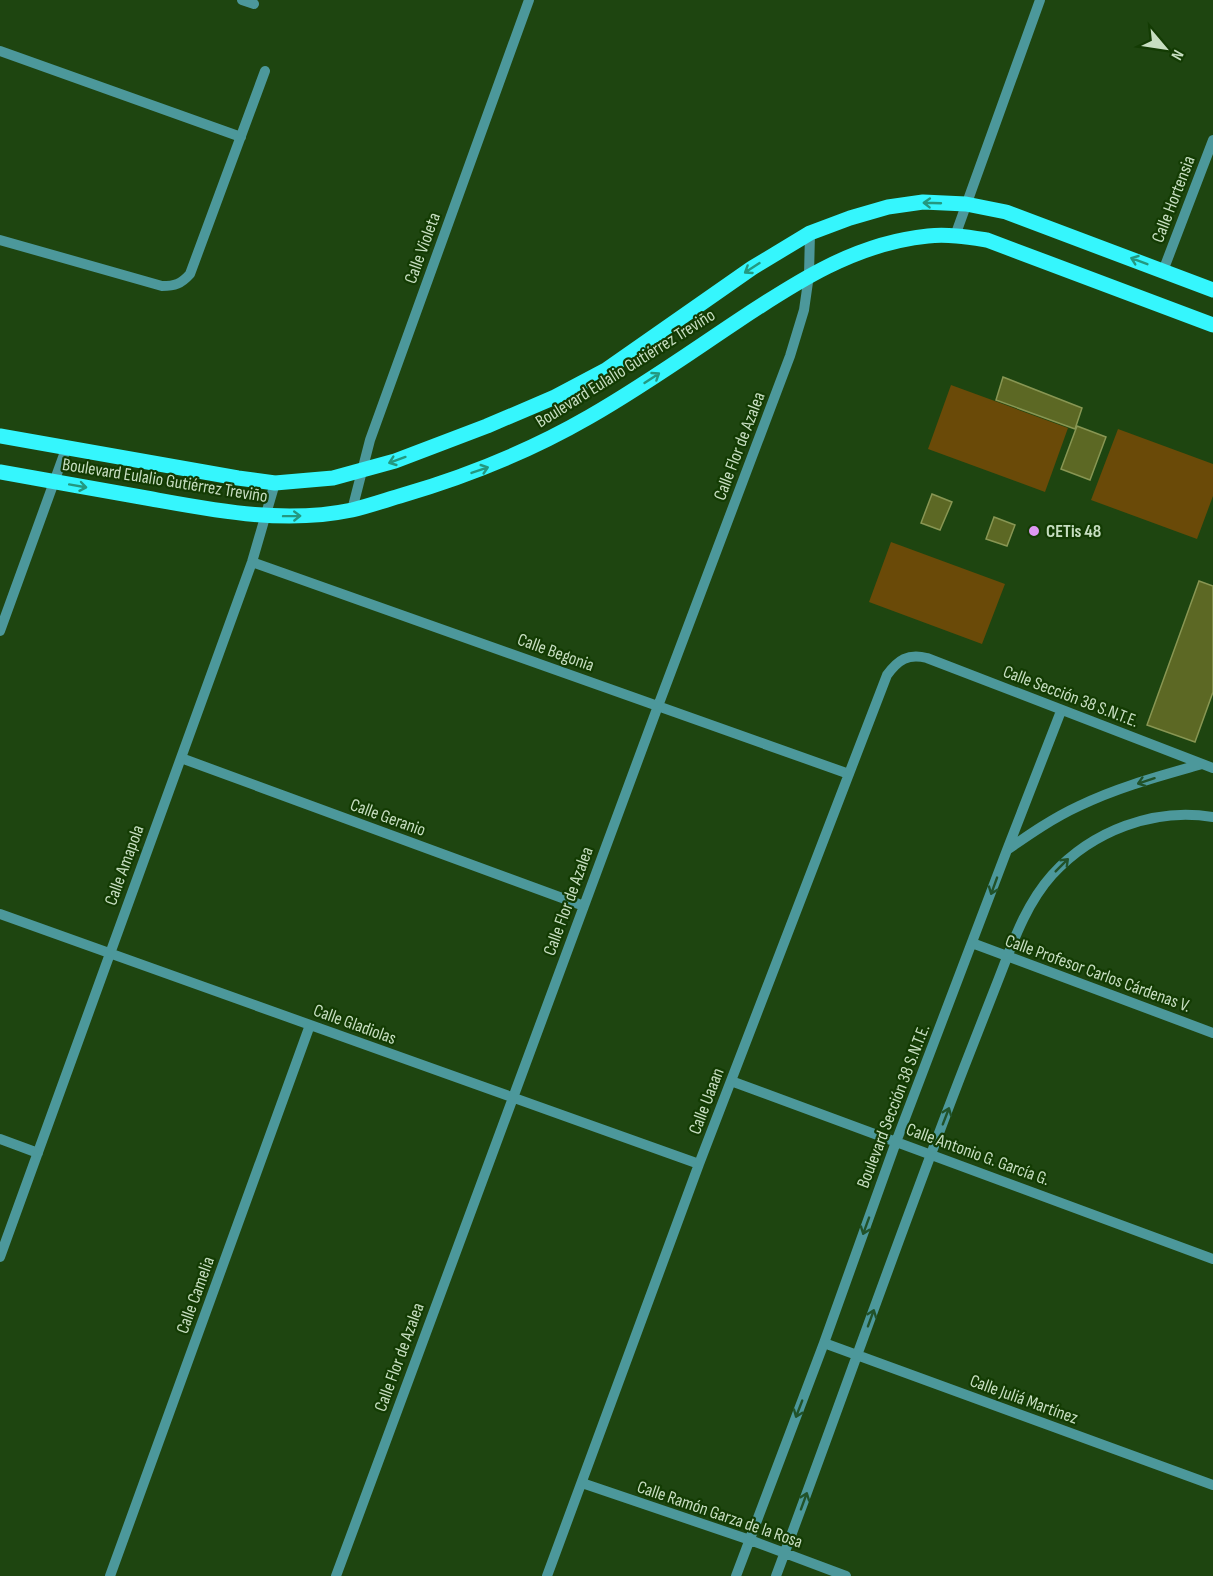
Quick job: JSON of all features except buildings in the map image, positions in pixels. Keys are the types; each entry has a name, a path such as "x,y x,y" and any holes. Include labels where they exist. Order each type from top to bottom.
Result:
{"main road":[{"name":"Boulevard Eulalio Gutiérrez Treviño","path":"0,436 275,483 306,482 361,471 487,426 565,392 606,369 752,268 810,233 888,207 923,202 966,204 1006,212 1213,290"},
{"name":"Boulevard Eulalio Gutiérrez Treviño","path":"0,472 222,512 266,516 313,516 352,510 495,465 546,441 591,417 809,275 862,250 930,236 987,240 1213,325"}],"street":[{"path":"242,0 254,4"},
{"name":"Calle Violeta","path":"352,510 370,441 529,0"},
{"path":"955,236 1040,0"},
{"path":"0,51 241,137"},
{"path":"0,240 162,286 174,286 183,282 190,274 265,71"},
{"name":"Calle Hortensia","path":"1163,271 1213,140"},
{"name":"Calle Flor de Azalea","path":"336,1576 790,356 804,310 809,275 810,233"},
{"path":"0,631 66,449"},
{"name":"Calle Amapola","path":"0,1257 252,562 275,483"},
{"name":"Calle Begonia","path":"252,562 849,774"},
{"name":"Calle Sección 38 S.N.T.E.","path":"917,656 1208,766"},
{"name":"Calle Uaaan","path":"547,1576 699,1164 887,675 895,663 906,657 917,656"},
{"name":"Boulevard Sección 38 S.N.T.E.","path":"736,1576 824,1343 896,1142 1061,711"},
{"name":"Calle Geranio","path":"181,758 584,906"},
{"path":"1007,850 1042,826 1078,806 1114,791 1208,766"},
{"path":"776,1576 931,1155 1007,956 1035,897 1073,853 1101,836 1130,824 1176,816 1213,817"},
{"name":"Calle Gladiolas","path":"0,914 699,1164"},
{"name":"Calle Profesor Carlos Cárdenas V.","path":"972,943 1213,1033"},
{"name":"Calle Camelia","path":"110,1576 310,1025"},
{"name":"Calle Antonio G. García G.","path":"731,1081 1213,1259"},
{"path":"0,1139 38,1153"},
{"name":"Calle Juliá Martínez","path":"824,1343 1213,1485"},
{"name":"Calle Ramón Garza de la Rosa","path":"582,1483 750,1540 846,1576"}],"shaded area":[{"path":"951,385 1068,428 1045,492 928,449"},
{"path":"1118,429 1213,464 1213,496 1197,539 1091,500"},
{"path":"891,542 1005,584 982,644 869,602"}],"place":[{"name":"CETis 48","path":"1034,531"}]}
